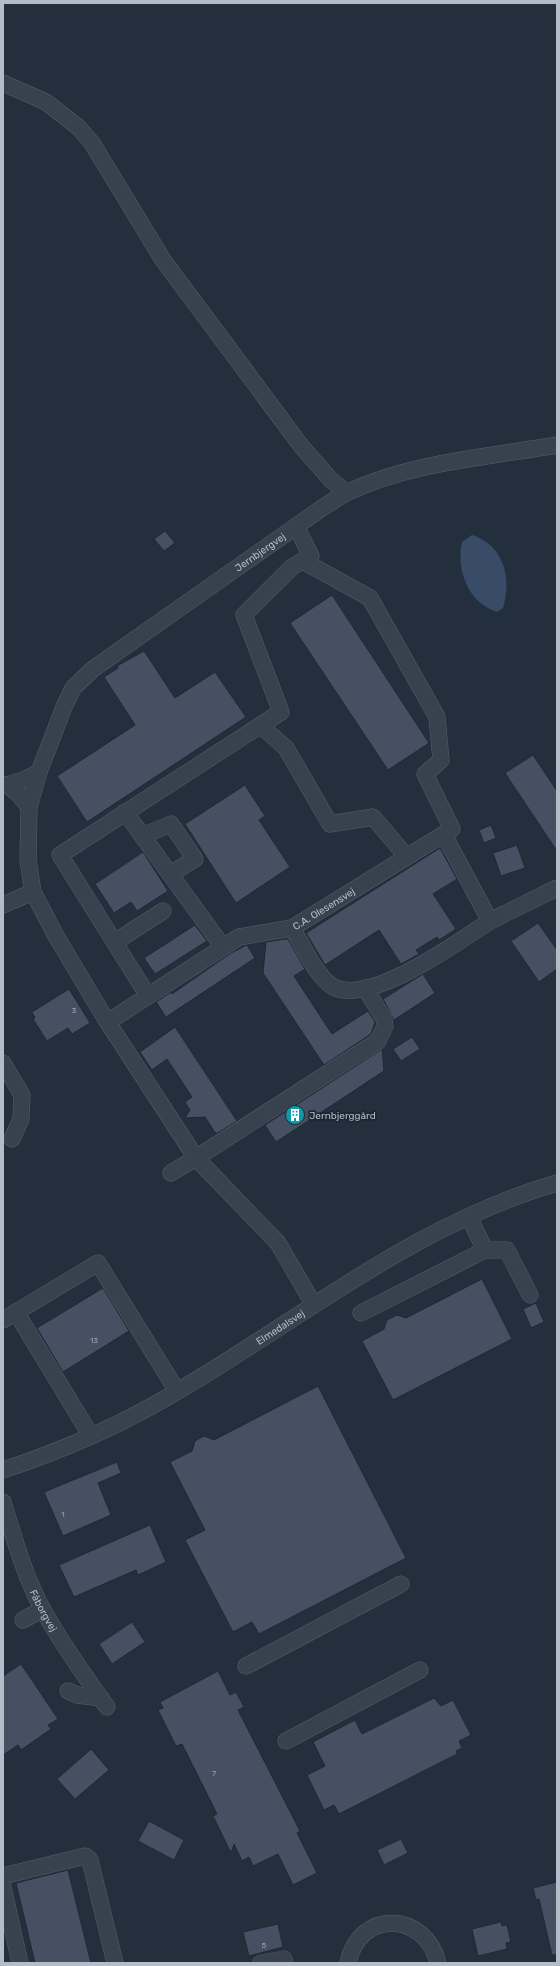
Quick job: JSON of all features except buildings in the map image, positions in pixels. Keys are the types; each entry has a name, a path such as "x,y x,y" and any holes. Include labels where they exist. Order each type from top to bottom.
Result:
{"street":[{"path":"3,83 46,102 78,127 92,143 164,260 302,447 331,480 347,492"},
{"name":"Jernbjergvej","path":"29,807 39,772 64,707 73,688 93,669 296,526 347,492 385,477 414,469 557,445"},
{"path":"148,996 60,855 281,712 244,615 292,567 311,556 296,526"},
{"path":"303,561 370,598 437,717 441,760 425,774 448,832 490,920"},
{"path":"260,725 286,748 330,824 373,817 407,857"},
{"path":"5,784 26,779 39,772"},
{"path":"5,784 29,807 28,860 33,892 56,936 108,1022 196,1158 278,1243 314,1305"},
{"path":"125,812 223,947"},
{"path":"142,836 171,824 195,859 170,874"},
{"name":"C.A. Olesensvej","path":"108,1022 239,937 292,928 448,832"},
{"path":"292,928 318,972 332,986 344,990 365,988 410,972 490,920 557,888"},
{"path":"3,905 33,892"},
{"path":"115,942 164,911"},
{"path":"171,1173 378,1041 385,1026 384,1019 365,988"},
{"path":"3,1063 22,1095 21,1119 12,1138"},
{"name":"Elmedalsvej","path":"3,1470 55,1452 91,1436 123,1421 177,1392 406,1248 469,1217 534,1189 557,1183"},
{"path":"469,1217 485,1250"},
{"path":"361,1312 485,1250 507,1250 530,1295"},
{"path":"91,1436 9,1316 98,1263 177,1392"},
{"name":"Fåborgvej","path":"3,1502 24,1566 43,1609 66,1650 104,1702 68,1692"},
{"path":"246,1666 401,1584"},
{"path":"24,1620 43,1609"},
{"path":"286,1741 420,1670"},
{"path":"3,1876 85,1856 90,1860 115,1963"},
{"path":"3,1887 20,1963"},
{"path":"348,1963 351,1950 362,1936 379,1925 399,1923 420,1932 435,1950 438,1963"},
{"path":"261,1963 284,1959 285,1963"}],"water":[{"path":"472,535 483,540 492,547 503,564 506,575 506,597 503,608 497,612 487,608 478,601 466,584 461,563 462,542"}],"place":[{"name":"Jernbjerggård","path":"295,1115"}]}
